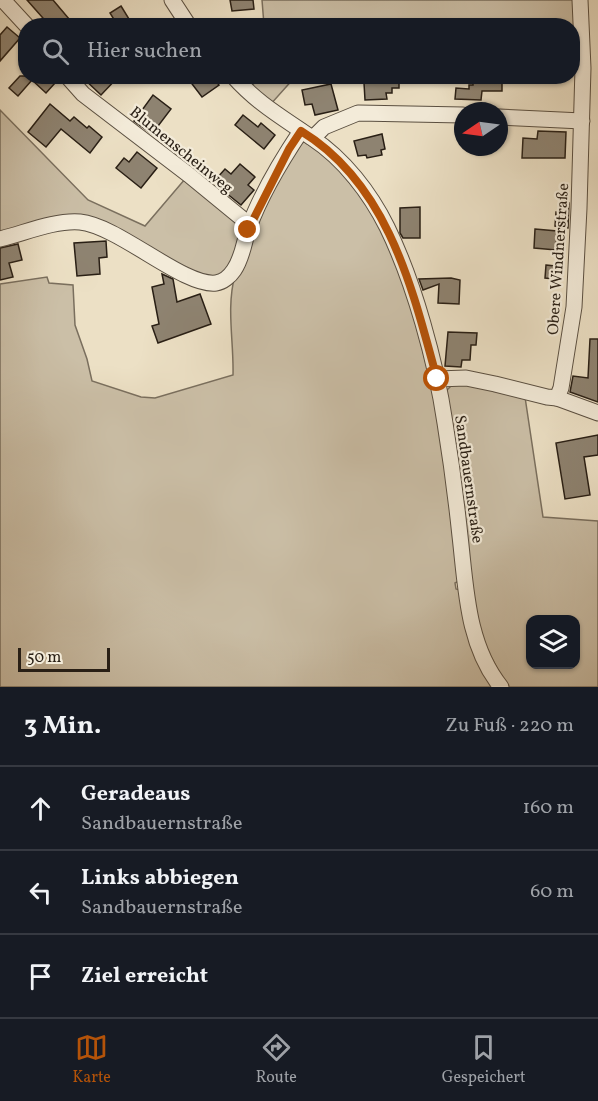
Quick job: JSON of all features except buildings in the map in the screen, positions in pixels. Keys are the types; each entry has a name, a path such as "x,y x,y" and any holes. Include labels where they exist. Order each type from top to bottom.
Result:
{"street":[{"path":"3,0 20,18"},
{"path":"172,0 184,18"},
{"name":"Obere Windnerstraße","path":"557,398 570,341 574,307 582,121 583,68 580,0"},
{"name":"Blumenscheinweg","path":"74,84 83,94 250,225"},
{"name":"Sandbauernstraße","path":"241,84 258,101 307,134 351,172 372,200 387,228 405,272 437,379 453,474 471,622 480,652 501,687"},
{"path":"0,239 54,225 81,222 114,235 199,280 218,283 234,270 250,225 289,149 307,134 358,113 454,115"},
{"path":"508,117 582,121"},
{"path":"437,379 466,378 557,398 598,413"}],"shaded area":[{"path":"262,0 577,0 578,18 263,18"},
{"path":"253,84 289,84 270,105 251,87"},
{"path":"0,110 88,200 145,226 185,179 242,228 237,253 221,278 205,279 103,226 0,232"},
{"path":"305,142 328,157 371,208 396,261 413,313 438,410 459,581 455,583 456,589 460,590 494,687 0,687 0,284 47,277 49,283 73,285 75,325 92,381 141,397 155,398 233,375 231,300 240,258 272,191 300,143"},
{"path":"455,382 525,397 543,517 598,521 598,687 507,687 479,634 447,390"}],"route":[{"path":"248,230 289,149 301,131 313,138 351,172 372,200 387,228 423,326 437,379"}]}
